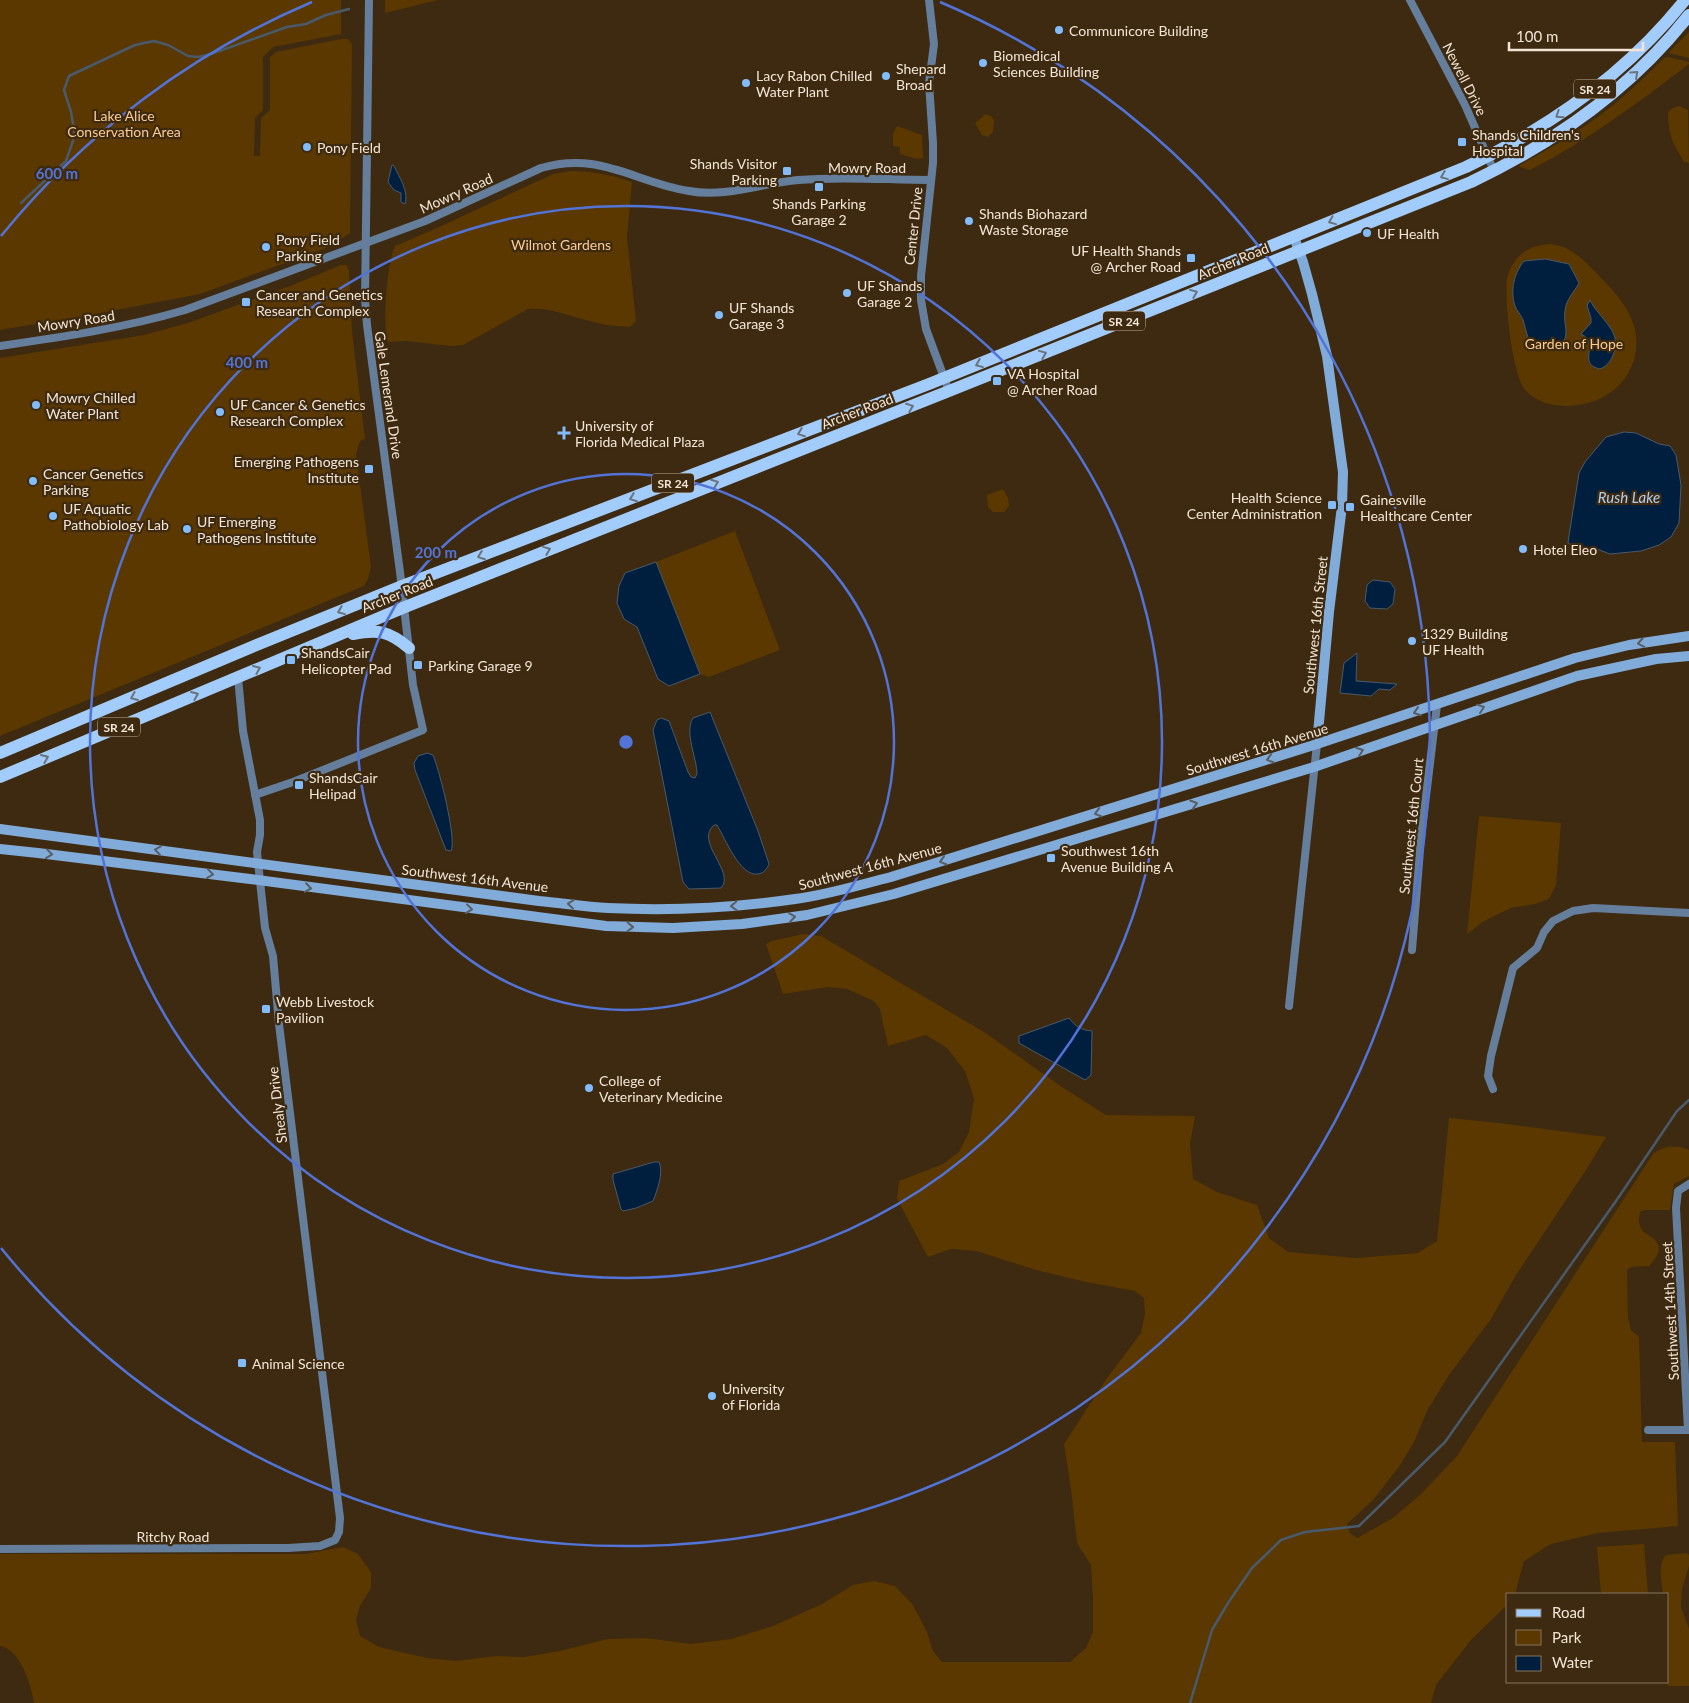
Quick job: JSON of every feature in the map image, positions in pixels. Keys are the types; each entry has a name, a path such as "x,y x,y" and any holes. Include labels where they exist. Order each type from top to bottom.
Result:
{"main road":[{"name":"Archer Road","path":"0,753 402,586 944,378 1466,167 1540,127 1590,93 1686,9"},
{"name":"Archer Road","path":"0,777 405,607 1471,182 1549,140 1600,104 1647,64 1670,40 1686,9"},
{"name":"Southwest 16th Street","path":"1294,237 1312,294 1327,356 1343,472 1342,506 1329,612 1317,744"},
{"path":"326,640 362,632 377,631 397,638 409,648"},
{"name":"Southwest 16th Avenue","path":"0,829 607,908 672,909 741,906 796,899 891,877 1317,744 1574,658 1629,645 1689,636"},
{"path":"0,850 38,853 606,926 673,928 742,924 807,915 888,896 1314,768 1577,676 1656,659 1689,656"}],"street":[{"name":"Gale Lemerand Drive","path":"255,795 293,782 424,730 413,685 405,607 365,299 369,0"},
{"name":"Center Drive","path":"929,0 934,44 929,83 933,143 921,276 921,300 926,329 949,391"},
{"name":"Newell Drive","path":"1410,0 1458,91 1494,171"},
{"name":"Mowry Road","path":"0,346 102,330 158,318 229,295 424,221 541,168 563,163 579,162 603,165 670,187 700,193 729,192 804,180 931,180"},
{"name":"Shealy Drive","path":"238,677 243,731 260,828 257,852 265,928 273,956 279,1024 337,1488 340,1518 339,1532"},
{"name":"Southwest 16th Court","path":"1412,950 1420,838 1437,705"},
{"name":"Southwest 16th Street","path":"1288,1006 1317,744"},
{"path":"1493,1089 1488,1076 1491,1056 1513,968 1537,948 1544,932 1553,921 1573,911 1602,908 1689,913"},
{"name":"Southwest 14th Street","path":"1688,1430 1676,1208 1678,1191 1689,1184"},
{"path":"1648,1430 1688,1430"},
{"name":"Ritchy Road","path":"0,1549 288,1548 320,1546 335,1540 339,1532"}],"green space":[{"name":"Lake Alice Conservation Area","path":"0,0 341,0 341,34 273,47 263,57 263,110 255,118 254,156 260,156 261,118 270,110 270,57 276,52 348,39 352,44 350,233 329,247 200,294 0,330"},
{"path":"385,0 438,0 385,13"},
{"path":"1689,32 1689,58 1668,53"},
{"path":"1668,57 1689,62 1689,64 1631,107 1572,147 1530,170 1520,167 1520,165 1595,119 1631,90 1664,58"},
{"path":"1679,106 1688,110 1689,163 1684,162 1672,138 1669,127 1668,112"},
{"path":"986,114 994,120 993,132 988,137 982,135 975,123"},
{"path":"897,126 922,135 923,158 917,159 900,154 900,147 893,146 893,134"},
{"name":"Wilmot Gardens","path":"571,171 602,174 632,182 627,237 636,321 630,327 600,323 551,311 528,309 463,345 450,346 406,341 388,342 385,322 386,293 395,246 553,174"},
{"name":"Garden of Hope","path":"1551,244 1566,248 1590,266 1622,303 1632,320 1635,331 1635,353 1628,374 1621,383 1603,397 1574,406 1552,405 1542,402 1525,390 1516,369 1510,336 1506,288 1507,278 1514,263 1522,253 1541,245"},
{"path":"341,265 346,265 349,270 352,332 365,439 360,441 356,454 371,567 364,586 0,736 0,358 144,335 191,322 290,286"},
{"path":"1003,489 1008,498 1009,506 1004,512 993,512 988,507 987,495"},
{"path":"735,531 780,650 709,677 700,674 656,562"},
{"path":"1479,816 1561,823 1556,885 1549,899 1535,904 1511,908 1484,921 1467,934"},
{"path":"804,934 821,936 984,1032 1059,1085 1106,1115 1195,1116 1190,1144 1193,1179 1217,1192 1257,1205 1269,1238 1288,1252 1356,1258 1418,1253 1437,1241 1449,1118 1606,1137 1516,1275 1491,1319 1449,1375 1427,1411 1414,1442 1399,1467 1373,1500 1347,1524 1350,1533 1357,1538 1393,1518 1422,1493 1457,1456 1653,1154 1661,1149 1670,1147 1689,1150 1689,1176 1674,1184 1670,1210 1644,1210 1640,1212 1639,1222 1642,1230 1653,1238 1658,1245 1659,1249 1655,1260 1649,1266 1631,1267 1627,1270 1628,1318 1631,1330 1639,1337 1642,1442 1675,1442 1678,1526 1598,1533 1551,1544 1524,1561 1515,1593 1506,1593 1506,1606 1471,1640 1436,1685 1431,1703 34,1703 24,1669 14,1654 0,1646 0,1554 306,1554 343,1547 358,1554 371,1572 371,1588 360,1606 356,1620 360,1636 379,1647 427,1658 456,1661 496,1656 524,1657 560,1651 608,1639 647,1638 690,1644 731,1639 773,1626 822,1604 853,1585 874,1581 895,1586 913,1605 927,1632 933,1651 942,1662 1070,1662 1086,1648 1093,1632 1091,1565 1077,1543 1064,1444 1107,1378 1141,1333 1145,1313 1144,1298 1135,1291 1036,1270 976,1251 951,1249 928,1257 897,1199 899,1181 943,1164 959,1152 969,1132 974,1098 965,1071 947,1048 926,1035 888,1046 880,1009 874,1001 847,989 828,987 783,994 766,944 771,941"},
{"path":"1644,1544 1648,1593 1601,1593 1597,1547"},
{"path":"1687,1553 1689,1555 1689,1566 1682,1589 1681,1607 1689,1629 1689,1686 1668,1686 1669,1593 1663,1593 1661,1579 1662,1563 1666,1555"}],"water":[{"path":"392,165 405,189 405,204 401,202 401,193 394,190 388,182"},
{"path":"1545,259 1569,264 1579,283 1566,306 1566,330 1563,343 1560,347 1550,350 1532,346 1523,320 1515,306 1513,294 1515,277 1524,261"},
{"path":"1590,300 1613,332 1615,339 1616,347 1612,357 1600,369 1590,363 1589,343 1587,338 1581,334 1591,323 1587,306"},
{"name":"Rush Lake","path":"1624,432 1636,433 1659,444 1670,446 1676,455 1681,485 1679,523 1671,537 1659,545 1641,551 1610,554 1592,547 1576,548 1568,543 1579,473 1585,462 1606,437"},
{"path":"656,562 700,674 669,686 658,679 637,627 624,619 617,603 619,586 625,573"},
{"path":"1373,580 1390,582 1395,589 1393,604 1387,609 1370,608 1365,601 1367,585"},
{"path":"1357,653 1356,681 1397,684 1390,690 1379,689 1371,696 1340,693 1344,663"},
{"path":"710,712 758,831 769,864 762,873 758,874 751,873 745,869 734,856 717,825 714,825 709,832 709,840 724,881 721,888 689,889 683,882 653,730 657,720 661,718 669,721 688,772 691,777 695,778 697,774 690,738 691,724 693,718"},
{"path":"427,753 433,755 443,788 452,833 451,851 446,850 415,770 414,763 418,756"},
{"path":"1069,1018 1079,1028 1092,1031 1091,1075 1085,1080 1019,1043 1019,1036"},
{"path":"659,1162 661,1171 653,1201 623,1211 613,1180 613,1174"}],"waterway":[{"path":"21,203 66,161 75,135 71,112 64,90 69,76 135,45 154,41 168,45 188,56 198,57 287,27 306,24 326,15 349,9"},
{"path":"1190,1703 1212,1630 1252,1568 1281,1540 1305,1532 1359,1526 1445,1442 1616,1201 1677,1111 1689,1100"}],"place":[{"name":"Communicore Building","path":"1059,30"},
{"name":"Biomedical Sciences Building","path":"983,63"},
{"name":"Shepard Broad","path":"886,76"},
{"name":"Lacy Rabon Chilled Water Plant","path":"746,83"},
{"name":"Shands Children's Hospital","path":"1462,142"},
{"name":"Pony Field","path":"307,147"},
{"name":"Shands Visitor Parking","path":"787,171"},
{"name":"Shands Parking Garage 2","path":"819,187"},
{"name":"Shands Biohazard Waste Storage","path":"969,221"},
{"name":"UF Health","path":"1367,233"},
{"name":"Pony Field Parking","path":"266,247"},
{"name":"UF Health Shands @ Archer Road","path":"1191,258"},
{"name":"UF Shands Garage 2","path":"847,293"},
{"name":"Cancer and Genetics Research Complex","path":"246,302"},
{"name":"UF Shands Garage 3","path":"719,315"},
{"name":"VA Hospital @ Archer Road","path":"997,381"},
{"name":"Mowry Chilled Water Plant","path":"36,405"},
{"name":"UF Cancer & Genetics Research Complex","path":"220,412"},
{"name":"University of Florida Medical Plaza","path":"564,433"},
{"name":"Emerging Pathogens Institute","path":"369,469"},
{"name":"Cancer Genetics Parking","path":"33,481"},
{"name":"Health Science Center Administration","path":"1332,505"},
{"name":"Gainesville Healthcare Center","path":"1350,507"},
{"name":"UF Aquatic Pathobiology Lab","path":"53,516"},
{"name":"UF Emerging Pathogens Institute","path":"187,529"},
{"name":"Hotel Eleo","path":"1523,549"},
{"name":"1329 Building UF Health","path":"1412,641"},
{"name":"ShandsCair Helicopter Pad","path":"291,660"},
{"name":"Parking Garage 9","path":"418,665"},
{"name":"ShandsCair Helipad","path":"299,785"},
{"name":"Southwest 16th Avenue Building A","path":"1051,858"},
{"name":"Webb Livestock Pavilion","path":"266,1009"},
{"name":"College of Veterinary Medicine","path":"589,1088"},
{"name":"Animal Science","path":"242,1363"},
{"name":"University of Florida","path":"712,1396"}]}
